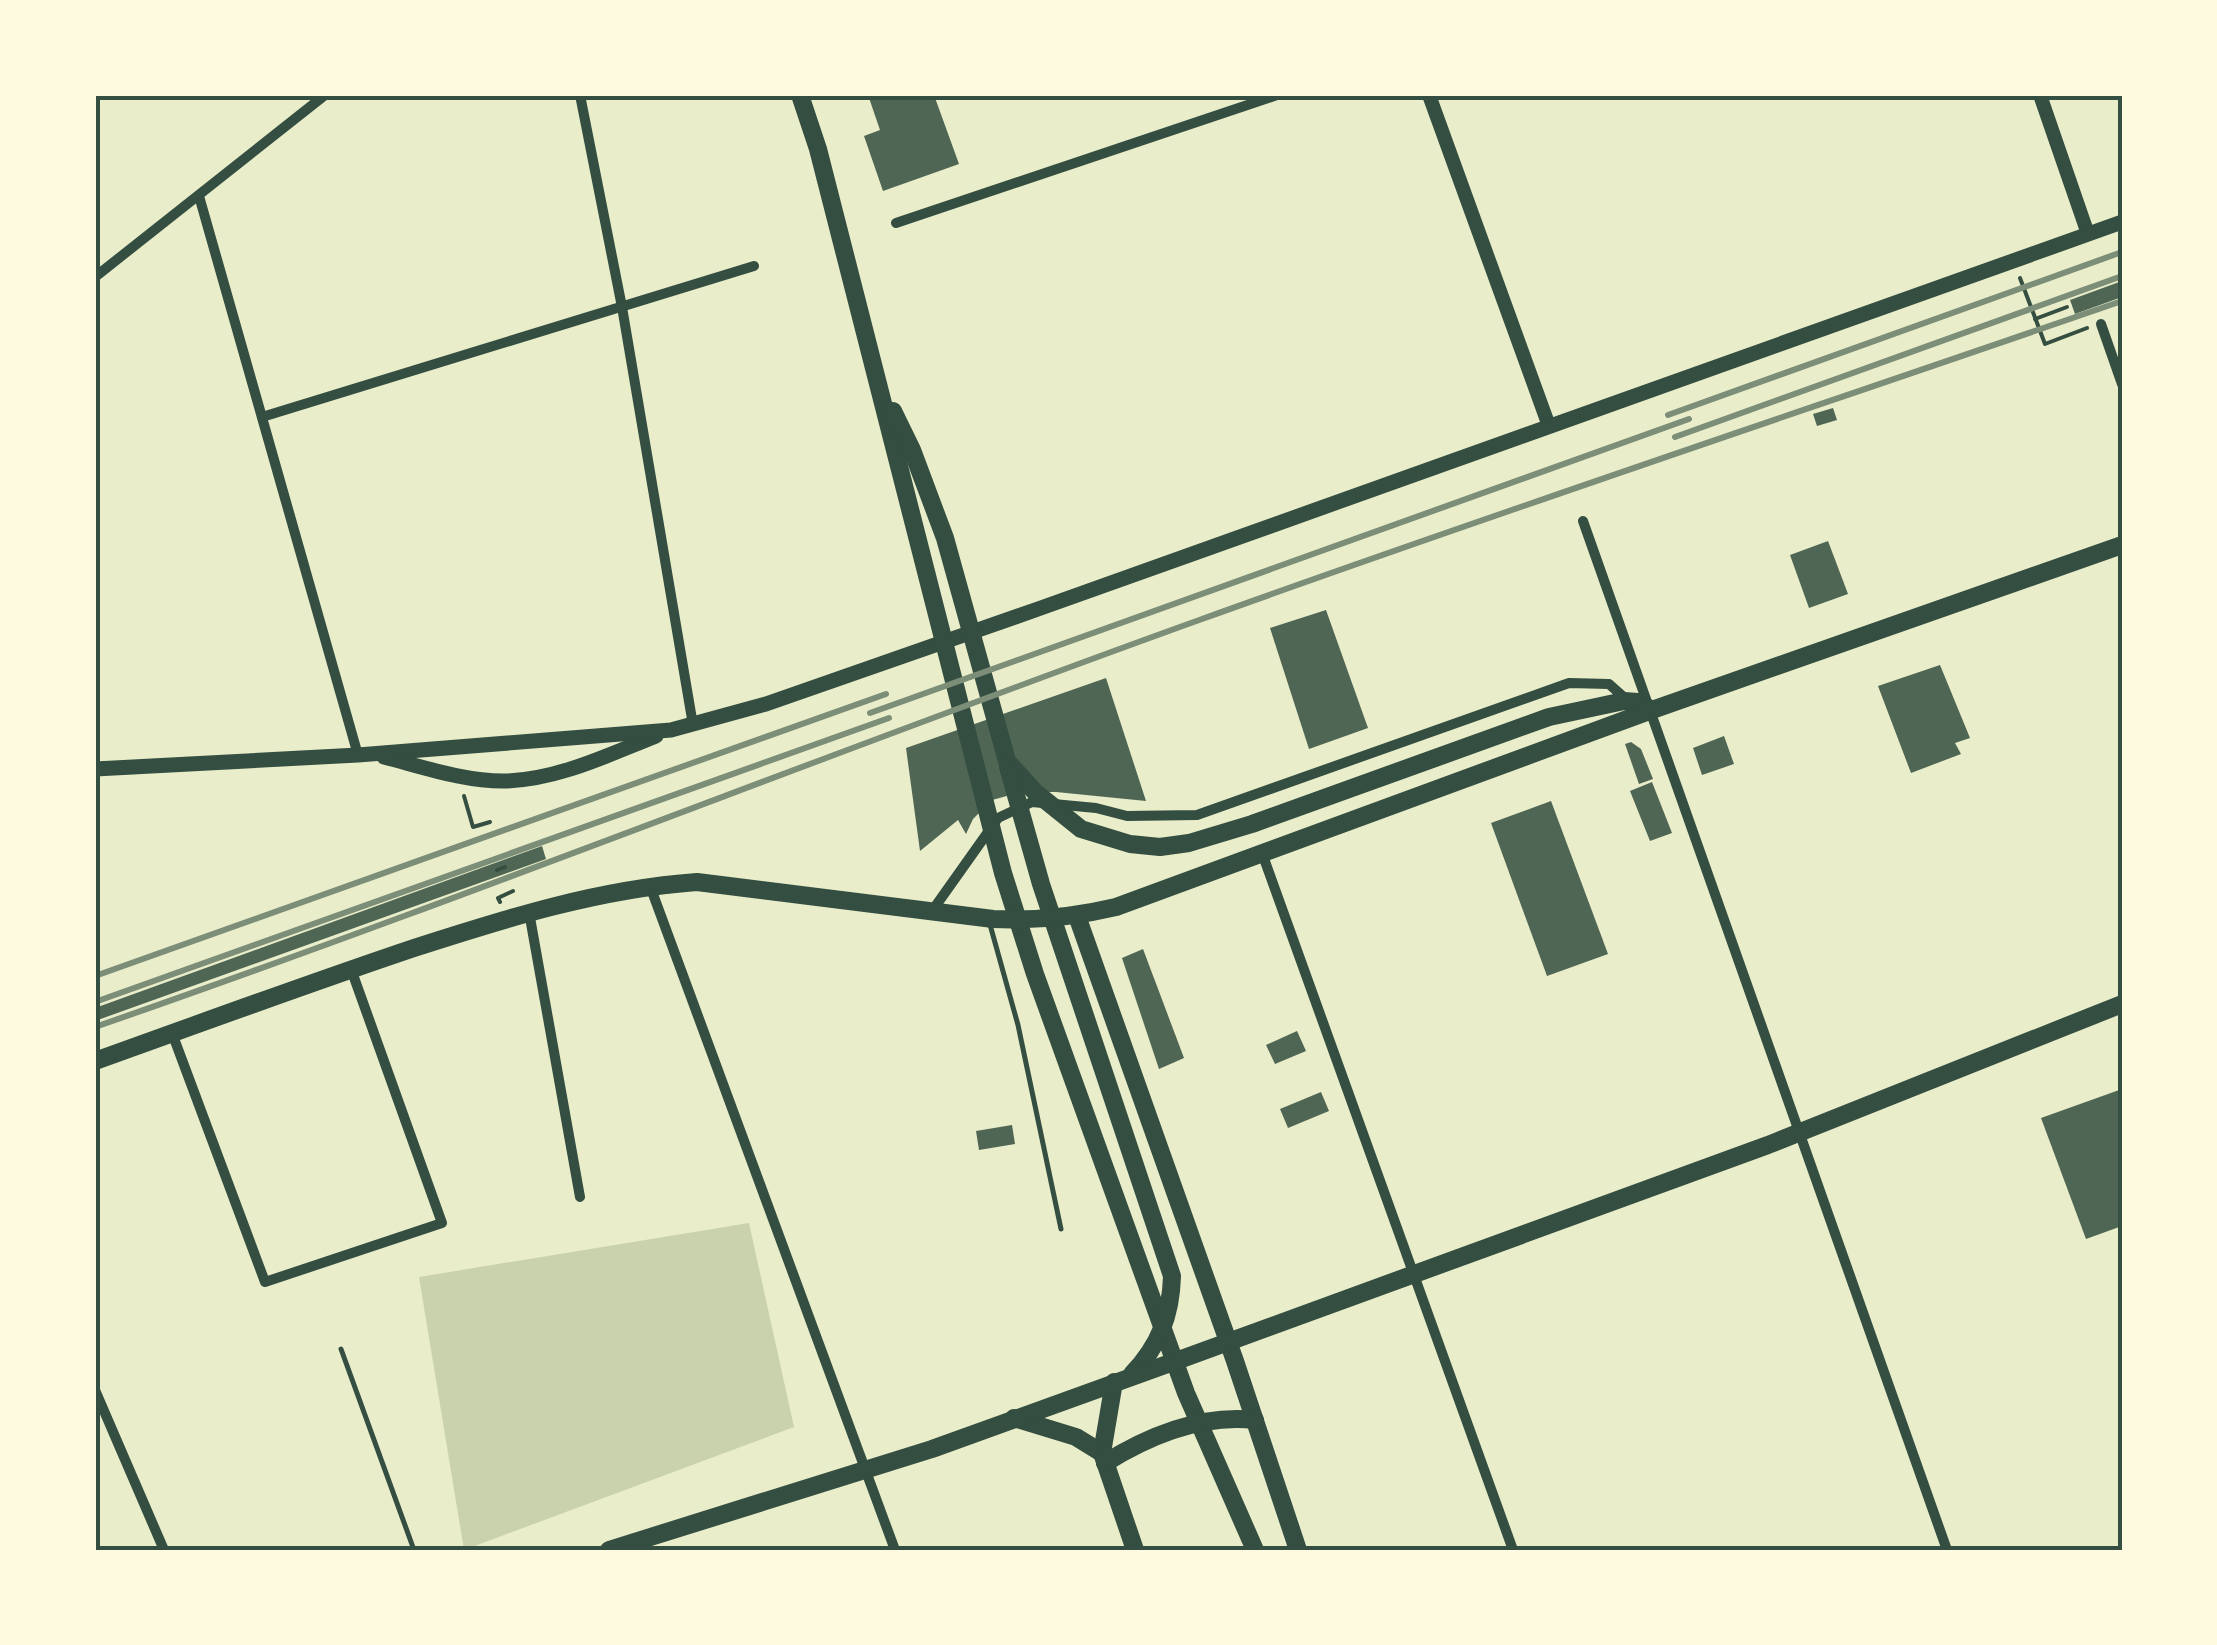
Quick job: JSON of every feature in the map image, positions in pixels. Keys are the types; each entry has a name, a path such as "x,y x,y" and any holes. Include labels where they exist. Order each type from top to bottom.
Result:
{"main road":[{"path":"800,95 1003,872 1186,1393 1254,1550"},
{"path":"95,769 364,754 671,730 693,725 766,704 1038,609 2122,222"},
{"path":"877,380 912,450 945,538 1042,884 1172,1276 1167,1318 1148,1357 1121,1380 1104,1458 1135,1550"},
{"path":"95,1061 350,969 529,912 649,885 697,882 988,918 1038,920 1078,916 1116,906 1652,710 2122,545"},
{"path":"1007,762 1035,792 1082,829 1117,840 1160,846 1215,836 1549,717 1628,701 1652,710"},
{"path":"364,754 458,775 506,781 568,770 671,730"},
{"path":"1078,916 1298,1550"},
{"path":"609,1550 932,1449 1801,1133 2122,1004"},
{"path":"1014,1418 1076,1437 1104,1458"},
{"path":"1104,1458 1190,1425 1255,1420"}],"street":[{"path":"95,278 325,95"},
{"path":"580,95 622,307 693,725"},
{"path":"896,223 1277,95"},
{"path":"1430,95 1548,426"},
{"path":"2040,95 2088,234"},
{"path":"199,196 364,754"},
{"path":"262,417 754,266"},
{"path":"2101,324 2122,384"},
{"path":"1583,521 1945,1549"},
{"path":"932,912 998,818 1032,802 1096,808 1128,816 1197,815 1569,683 1609,684 1628,701"},
{"path":"1262,854 1416,1272 1513,1550"},
{"path":"649,885 895,1550"},
{"path":"529,912 580,1197"},
{"path":"172,1033 265,1282 442,1223 350,969"},
{"path":"95,1390 164,1550"}],"lane":[{"path":"988,918 1018,1025 1060,1229"},
{"path":"341,1349 414,1550"}],"path":[{"path":"2019,276 2045,344 2087,328"},
{"path":"2035,319 2067,308"},
{"path":"458,775 474,827 490,822"},
{"path":"497,870 506,867"},
{"path":"498,898 514,891"}],"green space":[{"path":"749,1223 794,1427 464,1550 419,1277"}],"building":[{"path":"868,95 934,95 959,164 883,191 864,136 880,130"},
{"path":"2122,281 2122,297 2075,314 2070,300"},
{"path":"1833,408 1837,420 1817,426 1813,414"},
{"path":"1828,541 1848,594 1809,608 1790,555"},
{"path":"1326,610 1368,728 1309,749 1270,628"},
{"path":"1940,665 1970,738 1955,743 1961,754 1911,773 1878,686"},
{"path":"1106,678 1146,801 1022,792 992,800 973,819 966,834 958,820 920,851 906,748"},
{"path":"1724,736 1734,764 1702,775 1693,748"},
{"path":"1631,742 1641,749 1653,779 1639,784 1625,744"},
{"path":"1652,782 1672,833 1650,841 1630,791"},
{"path":"1551,801 1608,954 1547,976 1491,823"},
{"path":"542,846 546,859 95,1021 95,1008"},
{"path":"1143,949 1184,1058 1159,1069 1122,958"},
{"path":"1297,1031 1306,1051 1275,1064 1266,1045"},
{"path":"2122,1089 2122,1226 2086,1239 2041,1118"},
{"path":"1321,1092 1329,1111 1288,1128 1280,1109"},
{"path":"1012,1125 1015,1144 979,1150 976,1131"}],"railway":[{"path":"1668,415 2122,252"},
{"path":"1675,437 2122,276"},
{"path":"95,1027 373,928 1202,619 2122,301"},
{"path":"870,713 1689,419"},
{"path":"95,976 886,694"},
{"path":"95,1002 889,718"}]}
